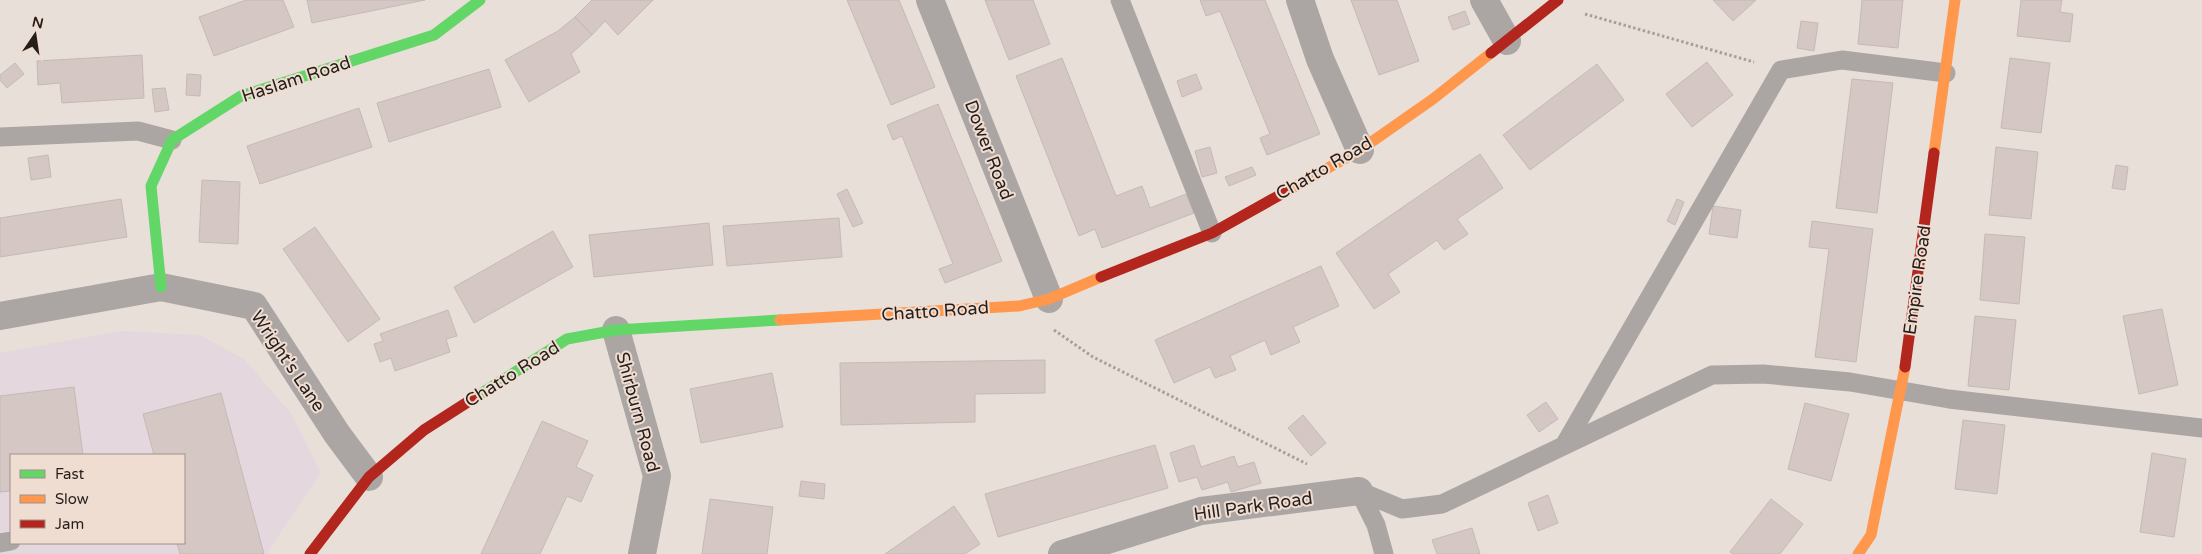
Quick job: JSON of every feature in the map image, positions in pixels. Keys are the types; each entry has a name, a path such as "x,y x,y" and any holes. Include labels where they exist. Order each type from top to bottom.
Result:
{"street":[{"name":"Haslam Road","path":"172,140 241,96 434,35 480,0"},
{"name":"Dower Road","path":"930,0 1049,299"},
{"path":"1300,0 1320,59 1360,150"},
{"path":"1484,0 1506,41"},
{"name":"Empire Road","path":"1858,554 1871,535 1902,392 1955,0"},
{"name":"Chatto Road","path":"310,554 369,477 424,430 567,339 616,330 1019,306 1049,299 1157,253 1212,233 1360,150 1433,99 1555,2"},
{"path":"161,287 151,186 172,140"},
{"name":"Wright's Lane","path":"0,316 161,287 254,306 337,434 369,477"},
{"name":"Shirburn Road","path":"616,330 656,476 642,554"},
{"name":"Hill Park Road","path":"1062,554 1201,511 1359,491"}],"lane":[{"path":"1120,0 1212,233"},
{"path":"1565,444 1781,70 1842,60 1946,72"},
{"path":"0,137 138,132 172,140"},
{"path":"1359,491 1402,509 1442,504 1712,375 1763,374 1850,382 1902,392 2202,428"},
{"path":"1359,491 1376,525 1384,554"}],"path":[{"path":"1555,2 1781,70"},
{"path":"1019,306 1093,357 1308,465"}],"shaded area":[{"path":"121,331 200,335 244,359 291,413 321,473 272,545 268,554 0,554 0,353"}],"building":[{"path":"246,0 283,0 294,27 214,56 199,17"},
{"path":"307,0 425,0 312,23"},
{"path":"592,0 653,0 618,35 605,21 592,35 575,17"},
{"path":"847,0 899,0 935,87 891,105"},
{"path":"985,0 1033,0 1050,44 1009,60"},
{"path":"1200,0 1265,0 1320,134 1267,155 1260,138 1270,134 1220,11 1206,16"},
{"path":"1351,0 1397,0 1419,61 1379,75"},
{"path":"1713,0 1756,0 1733,21"},
{"path":"1862,0 1903,0 1898,48 1858,44"},
{"path":"2021,0 2062,0 2060,12 2073,14 2070,42 2017,36"},
{"path":"1465,11 1470,24 1453,30 1448,17"},
{"path":"575,17 592,35 571,54 580,72 529,102 505,60 558,31"},
{"path":"1801,21 1818,23 1814,51 1797,48"},
{"path":"142,55 144,98 62,103 60,83 38,85 37,61"},
{"path":"1062,58 1116,196 1142,186 1150,208 1186,194 1194,213 1102,248 1095,229 1079,236 1016,76"},
{"path":"2010,58 2050,63 2041,133 2001,128"},
{"path":"1707,62 1733,95 1692,127 1666,94"},
{"path":"15,63 24,74 7,88 0,80 0,75"},
{"path":"1597,64 1624,100 1530,170 1503,135"},
{"path":"489,69 501,107 389,142 377,103"},
{"path":"187,74 201,75 200,96 186,95"},
{"path":"1196,74 1202,89 1182,97 1177,81"},
{"path":"1852,79 1893,83 1877,213 1836,208"},
{"path":"165,88 169,110 155,112 152,89"},
{"path":"938,104 1002,261 945,283 939,269 953,264 902,136 893,140 887,125"},
{"path":"359,108 372,147 260,184 247,146"},
{"path":"1210,147 1217,173 1202,177 1195,151"},
{"path":"1996,147 2038,152 2031,219 1989,215"},
{"path":"1480,154 1503,188 1457,219 1468,234 1444,250 1437,240 1388,274 1400,292 1374,309 1336,253"},
{"path":"48,155 51,177 31,180 28,158"},
{"path":"2116,165 2128,167 2125,190 2112,188"},
{"path":"1252,167 1256,175 1229,186 1225,177"},
{"path":"202,180 240,182 238,244 199,242"},
{"path":"847,189 863,223 853,227 837,194"},
{"path":"121,199 127,237 0,257 0,218"},
{"path":"1677,199 1684,202 1675,225 1667,221"},
{"path":"1713,206 1741,210 1737,238 1709,234"},
{"path":"839,218 842,257 727,266 723,226"},
{"path":"1812,221 1873,229 1856,362 1815,357 1829,249 1809,247"},
{"path":"709,223 713,265 594,277 589,235"},
{"path":"315,227 380,319 348,342 283,249"},
{"path":"553,231 573,267 474,323 454,287"},
{"path":"1985,234 2025,237 2019,304 1980,300"},
{"path":"1321,266 1339,306 1293,327 1300,342 1271,355 1265,340 1230,356 1236,370 1215,378 1210,367 1174,383 1155,340"},
{"path":"2162,309 2178,385 2139,394 2123,316"},
{"path":"448,310 457,336 446,339 450,352 395,371 391,358 380,362 374,344 383,341 380,334"},
{"path":"1975,316 2016,320 2009,390 1968,386"},
{"path":"1045,360 1045,393 975,394 975,422 841,425 840,363"},
{"path":"772,373 783,427 701,443 690,389"},
{"path":"74,387 83,454 10,454 10,491 0,492 0,396"},
{"path":"221,393 264,554 180,554 177,544 185,544 185,454 154,454 143,414"},
{"path":"1546,402 1558,419 1539,432 1527,415"},
{"path":"1805,403 1849,414 1831,481 1788,469"},
{"path":"1303,415 1326,443 1311,456 1288,428"},
{"path":"1963,420 2005,425 1997,494 1955,489"},
{"path":"542,421 588,441 576,467 593,475 581,502 567,496 540,554 481,554"},
{"path":"1155,445 1168,488 998,537 985,494"},
{"path":"1194,445 1201,467 1234,456 1238,467 1254,462 1261,483 1231,492 1228,482 1202,490 1197,477 1179,482 1170,453"},
{"path":"2152,453 2186,459 2174,537 2140,532"},
{"path":"801,481 825,484 824,499 799,496"},
{"path":"1548,495 1558,523 1538,531 1528,503"},
{"path":"710,499 773,507 767,554 702,554"},
{"path":"1771,499 1803,524 1780,554 1733,554 1730,552"},
{"path":"954,506 980,544 965,554 885,554"},
{"path":"1472,528 1480,554 1437,554 1432,540"}],"traffic: fast":[{"path":"161,287 151,186 172,140 241,96 434,35 480,0"},
{"path":"474,398 567,339 616,330 780,320"}],"traffic: slow":[{"path":"1934,153 1955,0"},
{"path":"1287,191 1360,150 1433,99 1491,53"},
{"path":"780,320 1019,306 1049,299 1101,277"},
{"path":"1858,554 1871,535 1905,367"}],"traffic: jam":[{"path":"1491,53 1558,0"},
{"path":"1905,367 1934,153"},
{"path":"1101,277 1212,233 1287,191"},
{"path":"310,554 369,477 424,430 474,398"}]}
